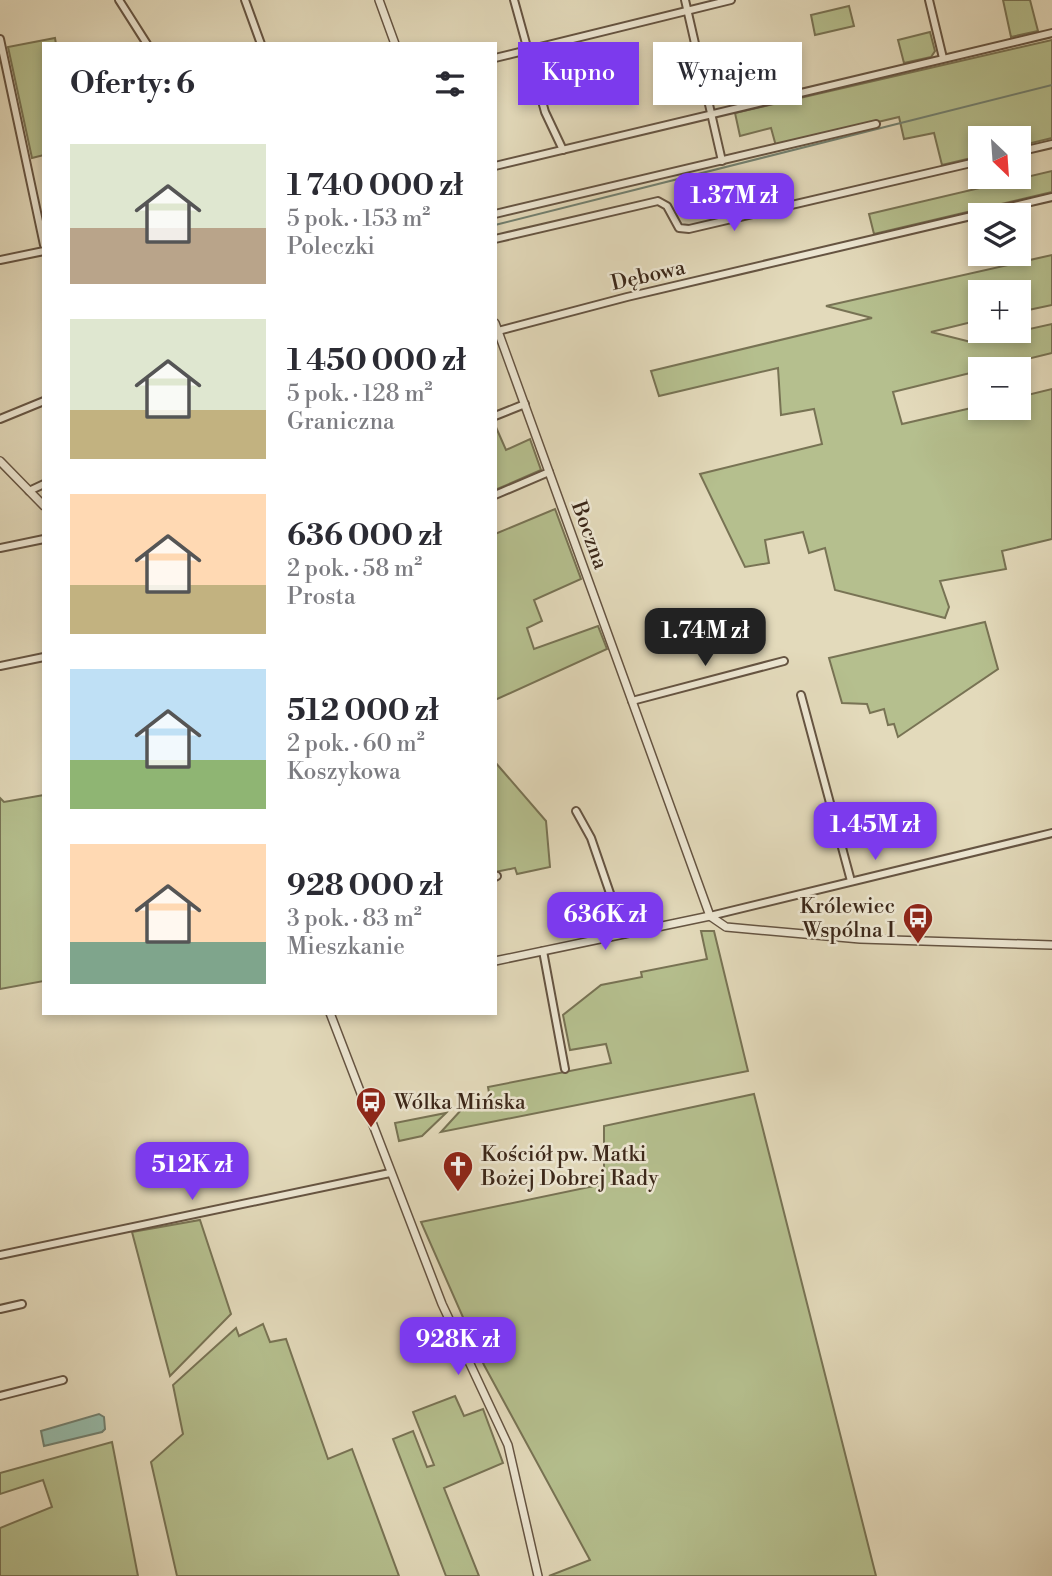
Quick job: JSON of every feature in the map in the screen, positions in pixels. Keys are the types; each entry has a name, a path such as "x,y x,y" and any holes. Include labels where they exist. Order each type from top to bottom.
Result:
{"street":[{"path":"120,0 146,42"},
{"path":"245,0 260,42"},
{"path":"379,0 394,42"},
{"path":"514,0 526,42"},
{"path":"685,0 722,161"},
{"path":"561,42 731,0"},
{"path":"929,0 943,58"},
{"path":"497,166 1052,33"},
{"path":"0,39 42,236"},
{"path":"497,58 518,52"},
{"path":"543,105 563,150"},
{"path":"497,214 876,124"},
{"path":"1031,149 1052,144"},
{"path":"497,239 658,201 667,206 679,228 689,229 968,164"},
{"name":"Dębowa","path":"498,331 627,297 1052,197"},
{"path":"0,260 42,251"},
{"name":"Boczna","path":"498,331 710,916"},
{"path":"0,419 42,402"},
{"path":"497,415 525,404"},
{"path":"0,461 42,504"},
{"path":"497,494 549,472"},
{"path":"29,491 42,485"},
{"path":"0,548 42,539"},
{"path":"0,666 42,657"},
{"path":"632,701 785,661"},
{"path":"801,695 851,881"},
{"path":"576,811 591,838 624,934"},
{"path":"497,961 710,916 1052,833"},
{"path":"710,916 726,927 860,939 1052,945"},
{"path":"544,951 565,1069"},
{"path":"331,1015 456,1338 509,1445 538,1576"},
{"path":"0,1255 375,1179 390,1173"},
{"path":"0,1309 22,1304"},
{"path":"0,1395 63,1380"}],"shaded area":[{"path":"1003,0 1030,0 1038,31 1011,37"},
{"path":"849,6 854,26 815,35 811,15"},
{"path":"930,32 935,51 931,57 904,63 898,40"},
{"path":"55,38 56,42 42,42 42,156 32,158 8,47"},
{"path":"1052,40 1052,138 1031,143 1031,126 968,126 968,159 942,165 934,133 904,139 899,117 776,146 771,128 740,136 735,113 770,105 802,105 802,98"},
{"path":"1052,171 1052,192 1005,203 968,203 968,212 874,234 869,214 975,189 1031,189 1031,176"},
{"path":"1052,255 1052,305 1031,309 1031,280 968,280 968,323 931,332 968,343 1031,343 1031,329 1052,324 1052,353 1031,358 968,357 968,374 893,392 902,424 968,409 968,420 1031,420 1031,394 1052,389 1052,539 1002,551 1006,569 940,581 949,607 945,618 835,590 825,548 809,553 803,532 765,540 769,563 745,567 700,474 822,444 814,409 781,415 778,368 659,396 651,371 872,318 826,306 1003,266 1031,266 1031,260"},
{"path":"497,430 506,450 530,439 541,470 497,489"},
{"path":"555,509 581,579 534,600 542,621 527,628 534,649 598,626 607,649 497,699 497,533"},
{"path":"985,622 998,669 898,737 894,724 888,725 884,709 870,713 867,704 842,703 829,658"},
{"path":"497,764 546,821 550,867 517,874 515,868 497,872"},
{"path":"42,795 42,981 0,989 0,798 4,802"},
{"path":"701,931 714,931 748,1071 441,1132 462,1109 491,1104 488,1087 611,1063 606,1044 570,1050 563,1015 601,985 642,977 641,972 707,959"},
{"path":"754,1094 876,1576 549,1576 590,1560 484,1365 421,1222 604,1184 604,1126"},
{"path":"446,1113 422,1136 399,1141 395,1123"},
{"path":"200,1220 231,1314 170,1376 132,1232"},
{"path":"263,1324 270,1342 286,1339 328,1459 352,1449 399,1576 177,1576 151,1462 183,1434 173,1385 236,1328 239,1336"},
{"path":"455,1396 464,1416 483,1409 503,1463 444,1488 479,1576 446,1576 393,1439 413,1431 427,1467 434,1465 413,1412"},
{"path":"99,1414 104,1417 105,1429 102,1432 44,1446 41,1431"},
{"path":"112,1442 138,1576 0,1576 0,1528 52,1507 43,1480 0,1494 0,1473"}],"waterway":[{"path":"497,224 1052,85"}],"place":[{"name":"Królewiec Wspólna I","path":"918,945"},
{"name":"Wólka Mińska","path":"371,1129"},
{"name":"Kościół pw. Matki Bożej Dobrej Rady","path":"458,1193"}]}
